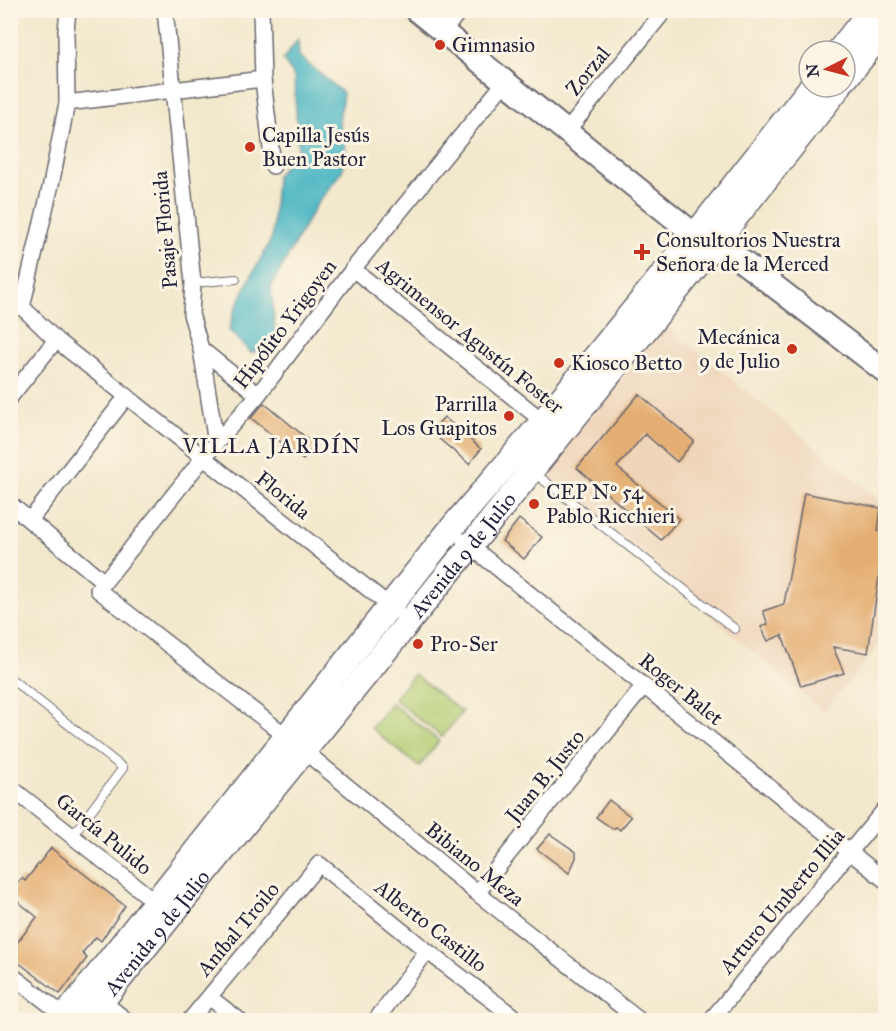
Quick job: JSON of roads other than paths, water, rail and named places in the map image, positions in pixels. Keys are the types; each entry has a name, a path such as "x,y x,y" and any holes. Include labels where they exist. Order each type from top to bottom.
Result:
{"main road":[{"path":"852,39 870,21"},
{"path":"857,52 870,21"},
{"name":"Avenida 9 de Julio","path":"706,238 803,99"},
{"name":"Avenida 9 de Julio","path":"71,1019 95,995 294,744 389,606 450,530 552,428 706,238 828,99"},
{"name":"Avenida 9 de Julio","path":"294,744 410,622 532,471 552,428"}],"street":[{"path":"69,10 66,31 67,103 263,79"},
{"name":"Pasaje Florida","path":"165,10 194,283 191,314 201,350 216,443"},
{"path":"261,10 263,79 273,166"},
{"path":"416,10 567,131 885,372"},
{"path":"443,32 460,10"},
{"name":"Zorzal","path":"567,131 665,10"},
{"name":"Hipólito Yrigoyen","path":"101,586 203,458 258,395 353,269 505,82"},
{"name":"Florida","path":"67,103 52,180 22,307 56,340 410,622"},
{"name":"Agrimensor Agustín Foster","path":"353,269 552,428"},
{"path":"10,397 56,340"},
{"path":"201,350 258,395"},
{"path":"30,520 127,396"},
{"name":"Bibiano Meza","path":"10,504 101,586 477,893 639,1020"},
{"name":"Roger Balet","path":"450,530 885,881"},
{"name":"Juan B. Justo","path":"477,893 644,686"},
{"name":"García Pulido","path":"10,787 163,908"},
{"name":"Arturo Umberto Illia","path":"711,1020 885,808"},
{"name":"Alberto Castillo","path":"319,864 427,951 518,1020"},
{"name":"Aníbal Troilo","path":"190,1020 319,864"},
{"path":"376,1020 427,951"},
{"path":"10,974 71,1019"},
{"path":"95,995 126,1020"},
{"path":"209,997 239,1020"}],"lane":[{"path":"194,283 236,279"},
{"path":"532,471 735,629"},
{"path":"10,678 123,768 72,836"}],"water":[{"path":"298,39 299,56 343,93 339,122 347,155 342,171 315,207 271,287 276,342 251,353 229,330 234,312 272,238 276,176 298,150 294,76 283,60"}],"place":[{"name":"Gimnasio","path":"440,45"},
{"name":"Capilla Jesús Buen Pastor","path":"250,147"},
{"name":"Consultorios Nuestra Señora de la Merced","path":"642,252"},
{"name":"Mecánica 9 de Julio","path":"792,349"},
{"name":"Kiosco Betto","path":"559,363"},
{"name":"Parrilla Los Guapitos","path":"509,416"},
{"name":"CEP Nº 54 Pablo Ricchieri","path":"534,504"},
{"name":"Pro-Ser","path":"418,644"}],"district":[{"name":"VILLA JARDÍN","path":"272,445"}]}
